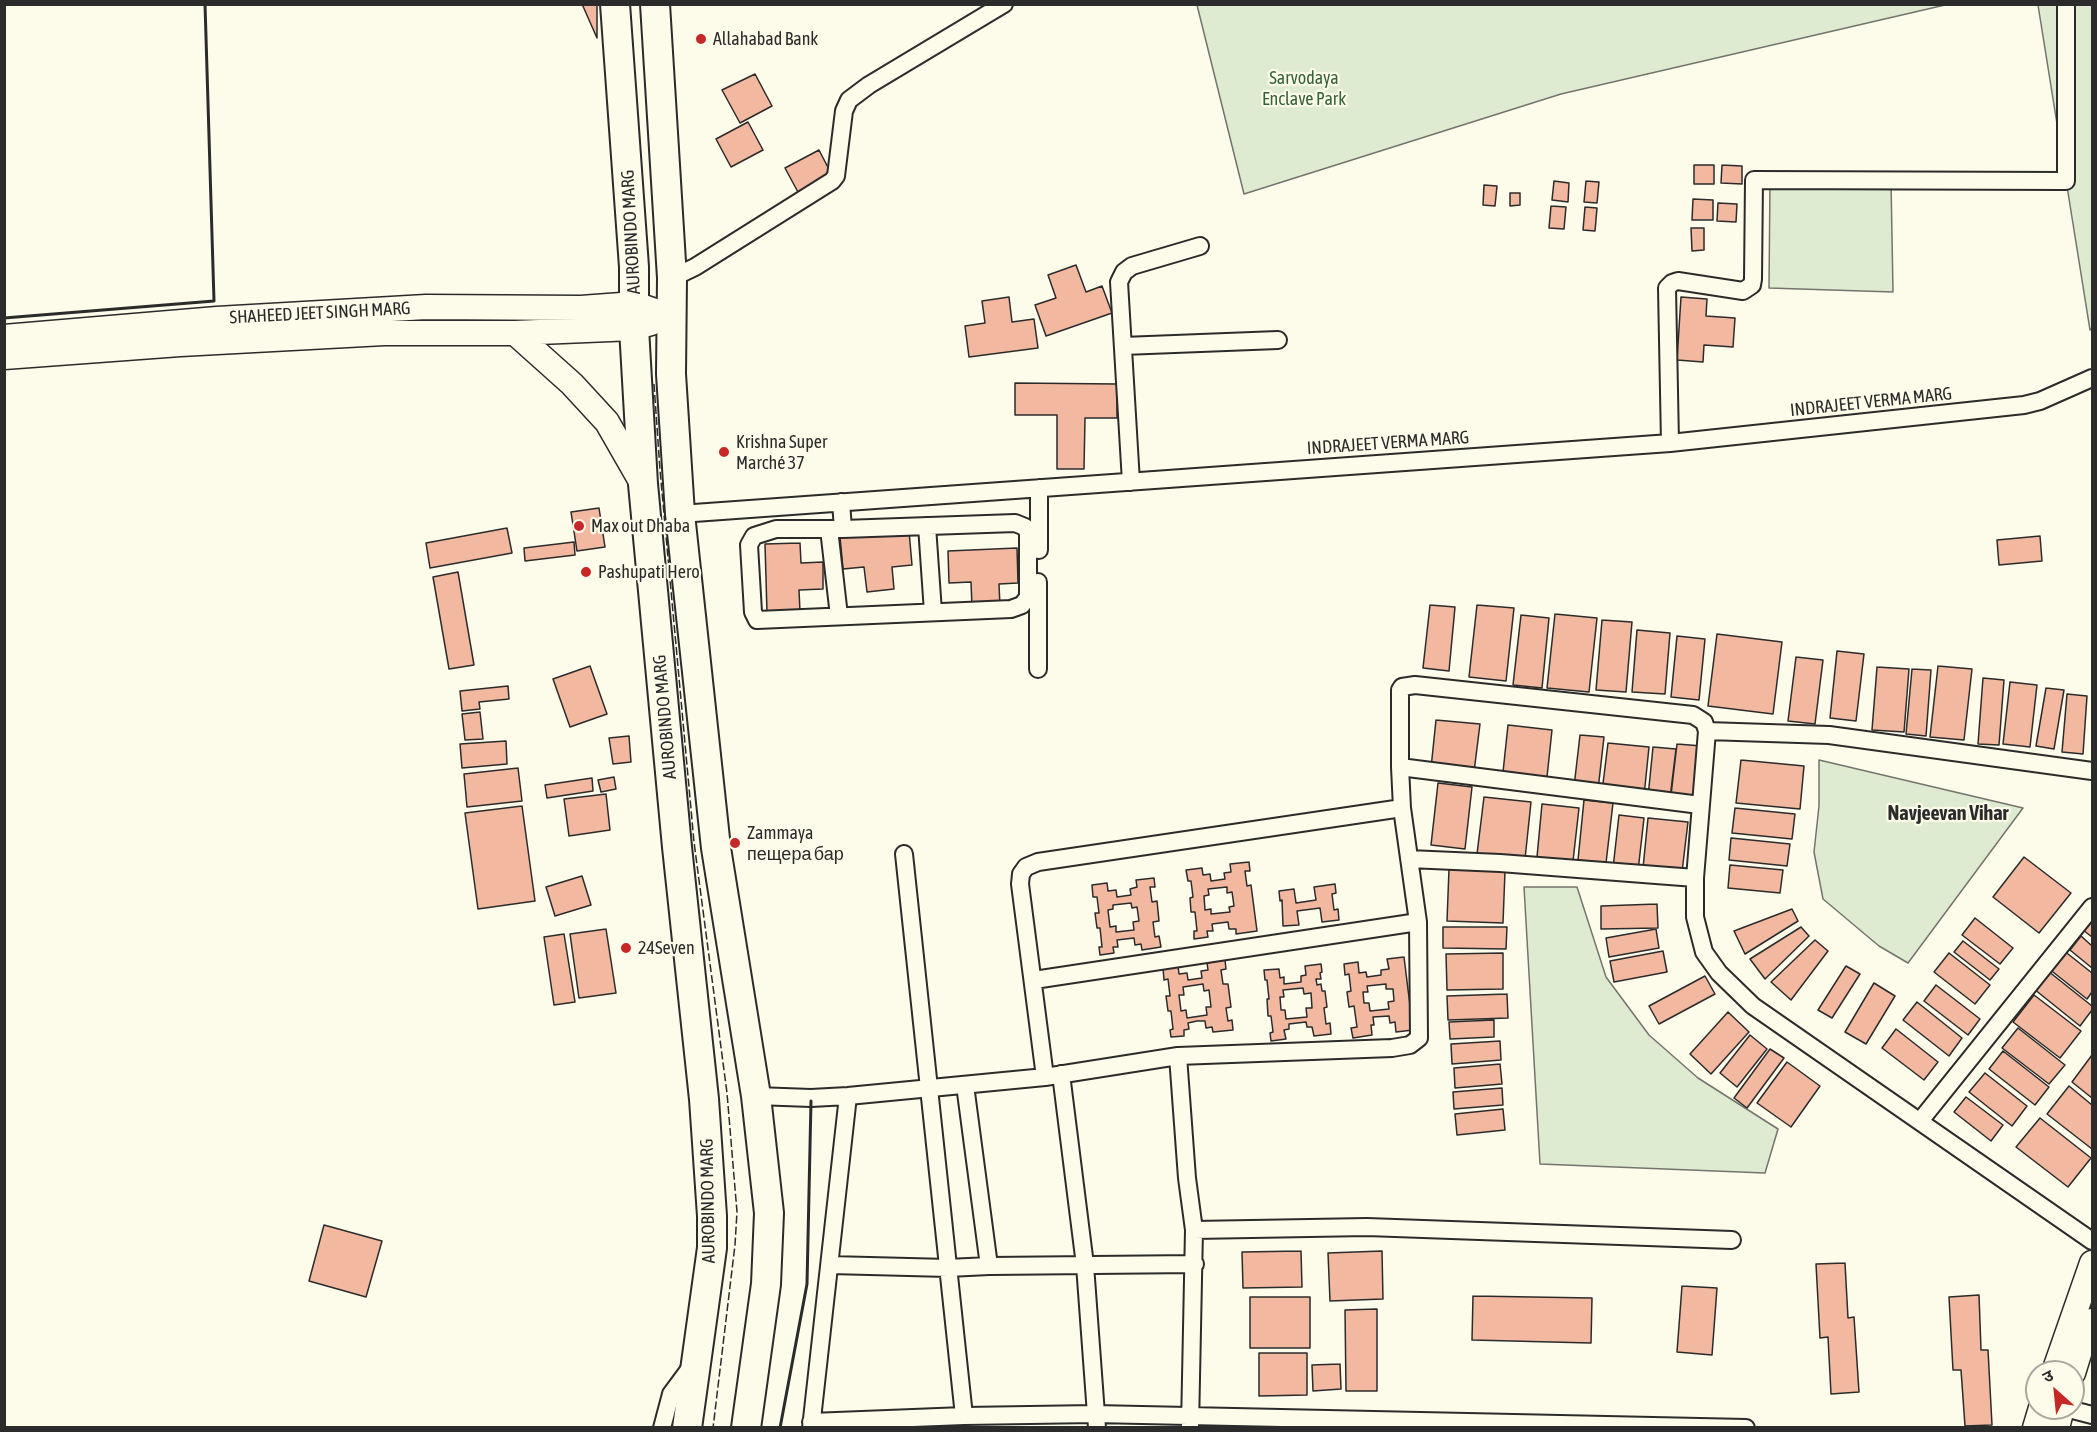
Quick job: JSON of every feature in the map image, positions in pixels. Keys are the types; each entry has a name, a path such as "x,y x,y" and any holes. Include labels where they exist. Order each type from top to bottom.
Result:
{"highway":[{"name":"AUROBINDO MARG","path":"615,4 643,484 707,1146 712,1248 687,1428"},
{"name":"AUROBINDO MARG","path":"655,4 672,278 671,374 680,514 716,848 756,1096 769,1213 766,1284 746,1428"}],"main road":[{"name":"SHAHEED JEET SINGH MARG","path":"4,337 217,319 426,307 581,308 635,316"},
{"path":"635,316 673,317"},
{"name":"SHAHEED JEET SINGH MARG","path":"4,357 180,344 384,333 515,333 635,316"},
{"path":"515,333 572,384 607,422 643,484"},
{"path":"2058,1360 2092,1263"},
{"path":"2077,1360 2092,1321"}],"street":[{"path":"672,278 695,267 832,181 836,176 844,111 849,100 868,85 1004,4"},
{"path":"1670,442 1667,288 1678,281 1743,291 1752,285 1754,180 2066,181 2066,4"},
{"path":"1131,482 1119,282 1124,272 1131,266 1200,246"},
{"path":"1123,346 1278,340"},
{"name":"INDRAJEET VERMA MARG","path":"680,514 1670,442 2024,405 2040,401 2092,378"},
{"path":"1038,669 1039,488"},
{"path":"840,616 836,529 841,502"},
{"path":"1015,523 1025,527 1028,533 1028,597 1022,605 1011,609 757,620 753,612 749,545 754,536 776,529 836,529 1015,523"},
{"path":"927,526 933,612"},
{"path":"756,1096 811,1098 849,1096 1053,1076 1178,1056 1392,1048 1410,1045 1419,1038 1418,922 1402,808 1398,694 1402,687 1693,715 1704,722 1707,731 1695,878 1695,917 1698,936 1704,952 1719,973 1753,1006 2092,1240"},
{"path":"1707,731 1829,735 2092,771"},
{"path":"1400,767 1700,805"},
{"path":"1096,1421 1085,1265 1034,980 1020,884 1021,874 1026,867 1032,864 1402,808"},
{"path":"904,854 964,1416"},
{"path":"1409,859 1500,863 1695,878"},
{"path":"1920,1121 2092,908"},
{"path":"1034,980 1418,922"},
{"path":"1178,1056 1187,1178 1194,1230 1190,1422"},
{"path":"965,1084 988,1266"},
{"path":"849,1096 811,1425 964,1416 1014,1421 1746,1428"},
{"path":"1194,1230 1367,1227 1732,1240"},
{"path":"830,1265 948,1268 1195,1264"},
{"path":"662,1428 671,1394 698,1357"}],"green space":[{"name":"Sarvodaya Enclave Park","path":"1197,4 1945,5 1561,94 1244,194"},
{"path":"2038,5 2092,5 2092,328 2090,330"},
{"path":"1770,181 1891,181 1893,292 1769,288"},
{"path":"1819,760 2023,808 1908,963 1879,946 1823,899 1814,852 1819,806"},
{"path":"1524,887 1577,887 1606,977 1649,1035 1698,1078 1778,1129 1765,1173 1540,1164"}],"building":[{"path":"582,4 597,4 597,38"},
{"path":"755,74 772,106 740,123 722,90"},
{"path":"748,122 763,150 731,167 716,139"},
{"path":"819,150 833,177 799,194 785,168"},
{"path":"1694,165 1714,165 1714,184 1694,184"},
{"path":"1722,165 1742,166 1742,184 1721,183"},
{"path":"1554,181 1569,183 1568,202 1552,200"},
{"path":"1586,181 1599,182 1597,203 1584,202"},
{"path":"1484,185 1497,186 1495,206 1483,205"},
{"path":"1510,193 1520,193 1520,205 1510,206"},
{"path":"1693,199 1713,200 1713,220 1692,220"},
{"path":"1718,203 1737,204 1736,222 1717,221"},
{"path":"1551,206 1566,207 1564,229 1549,228"},
{"path":"1585,207 1597,208 1595,231 1583,230"},
{"path":"1691,228 1704,228 1704,250 1692,251"},
{"path":"1076,265 1086,292 1102,286 1112,313 1046,336 1035,305 1056,298 1048,275"},
{"path":"1009,297 1012,322 1034,319 1038,348 969,357 965,326 985,323 982,301"},
{"path":"1681,297 1707,299 1706,316 1735,318 1733,347 1704,345 1703,362 1677,360"},
{"path":"1015,383 1117,384 1117,418 1085,418 1084,469 1057,469 1057,415 1015,415"},
{"path":"599,508 605,547 577,551 571,512"},
{"path":"507,528 512,553 430,568 426,543"},
{"path":"909,531 912,565 892,567 894,589 867,592 864,567 843,569 840,537"},
{"path":"2040,536 2042,561 1999,565 1997,540"},
{"path":"574,542 575,555 525,561 524,548"},
{"path":"800,543 801,563 823,562 823,589 799,590 800,612 767,613 765,544"},
{"path":"1017,548 1018,583 999,584 1000,606 972,607 971,582 949,583 948,551"},
{"path":"458,572 474,665 449,669 433,577"},
{"path":"1430,605 1455,607 1449,671 1423,668"},
{"path":"1477,605 1514,608 1506,681 1469,677"},
{"path":"1555,614 1597,618 1589,692 1547,688"},
{"path":"1521,615 1549,618 1542,688 1513,685"},
{"path":"1602,620 1632,622 1626,692 1596,690"},
{"path":"1637,630 1670,633 1665,694 1632,692"},
{"path":"1717,634 1782,642 1773,714 1708,706"},
{"path":"1677,636 1705,639 1699,700 1671,697"},
{"path":"1837,651 1864,654 1856,721 1830,718"},
{"path":"1796,657 1823,660 1815,724 1788,721"},
{"path":"590,666 607,714 570,727 553,679"},
{"path":"1938,666 1972,669 1964,740 1930,737"},
{"path":"1877,667 1909,669 1904,732 1872,730"},
{"path":"1912,669 1931,670 1926,736 1906,734"},
{"path":"1983,678 2004,680 1999,745 1978,744"},
{"path":"2010,682 2037,685 2030,747 2003,744"},
{"path":"508,686 509,699 479,702 480,709 462,711 460,691"},
{"path":"2046,688 2064,690 2054,749 2036,746"},
{"path":"2067,694 2087,696 2083,754 2062,752"},
{"path":"480,712 483,739 465,740 462,714"},
{"path":"1436,720 1480,724 1474,772 1431,768"},
{"path":"1508,725 1552,730 1547,777 1503,772"},
{"path":"1580,735 1604,737 1598,790 1574,787"},
{"path":"629,736 631,762 613,764 609,738"},
{"path":"506,741 507,764 462,768 460,744"},
{"path":"1608,743 1649,747 1644,796 1602,792"},
{"path":"1677,744 1702,746 1696,797 1671,795"},
{"path":"1653,747 1676,749 1670,798 1648,797"},
{"path":"1741,760 1804,766 1800,809 1736,803"},
{"path":"518,768 522,801 467,807 464,774"},
{"path":"614,777 616,789 601,792 598,780"},
{"path":"592,778 593,791 547,798 545,785"},
{"path":"1438,783 1472,787 1465,849 1431,845"},
{"path":"606,794 610,830 569,836 564,799"},
{"path":"1484,797 1531,802 1525,859 1477,854"},
{"path":"1584,800 1613,803 1606,863 1578,860"},
{"path":"1542,804 1579,808 1573,861 1537,857"},
{"path":"522,806 535,901 478,909 465,813"},
{"path":"1735,808 1795,814 1792,839 1732,833"},
{"path":"1619,815 1644,818 1638,871 1613,868"},
{"path":"1648,818 1688,822 1682,872 1643,868"},
{"path":"1731,838 1790,844 1787,866 1729,860"},
{"path":"2024,857 2071,893 2039,933 1993,897"},
{"path":"1249,862 1250,871 1245,871 1247,886 1251,885 1257,931 1236,934 1236,929 1229,929 1228,922 1212,924 1213,931 1207,931 1208,937 1194,939 1194,931 1197,931 1195,912 1191,912 1190,898 1193,897 1191,881 1188,881 1186,870 1202,868 1203,875 1210,874 1211,881 1225,879 1224,873 1231,872 1230,864","holes":["1227,887 1227,893 1232,892 1234,906 1229,907 1230,912 1211,914 1211,909 1205,910 1204,896 1209,895 1208,889"]},
{"path":"1730,865 1783,870 1780,893 1728,888"},
{"path":"1449,869 1505,871 1503,923 1447,921"},
{"path":"582,876 591,905 555,916 546,887"},
{"path":"1154,878 1155,887 1150,887 1152,902 1157,901 1159,921 1153,922 1155,937 1159,936 1161,947 1142,950 1141,944 1135,945 1134,938 1117,940 1118,947 1113,947 1114,953 1100,955 1099,947 1102,947 1100,928 1097,928 1095,913 1099,913 1097,897 1093,897 1092,885 1107,883 1108,891 1116,890 1117,897 1131,895 1130,889 1137,887 1136,880","holes":["1131,903 1132,908 1137,907 1139,921 1133,922 1134,930 1116,932 1116,926 1110,927 1108,910 1113,909 1113,905"]},
{"path":"1335,884 1336,893 1332,894 1334,910 1338,909 1339,920 1322,922 1320,908 1297,911 1299,925 1283,926 1282,900 1280,901 1279,891 1294,889 1296,903 1316,900 1314,887"},
{"path":"1657,904 1658,928 1601,929 1601,906"},
{"path":"1792,909 1798,921 1745,954 1734,931"},
{"path":"1975,918 2013,948 2000,964 1962,935"},
{"path":"2092,919 2092,937 2083,930"},
{"path":"1443,927 1507,927 1506,949 1443,948"},
{"path":"1801,927 1809,936 1765,979 1750,959"},
{"path":"606,929 616,993 579,998 570,934"},
{"path":"1656,929 1659,948 1609,957 1606,938"},
{"path":"564,934 575,1002 554,1005 544,937"},
{"path":"2081,936 2092,946 2092,968 2070,950"},
{"path":"1815,940 1828,951 1791,1000 1771,982"},
{"path":"1963,941 1999,969 1990,980 1954,952"},
{"path":"2063,950 2092,973 2092,992 2087,999 2048,968"},
{"path":"1663,951 1667,972 1614,982 1610,961"},
{"path":"1503,953 1503,989 1447,990 1446,954"},
{"path":"1949,953 1990,985 1975,1004 1934,972"},
{"path":"1404,957 1413,1030 1396,1032 1395,1022 1390,1023 1389,1016 1373,1017 1372,1035 1353,1038 1351,1028 1357,1027 1354,1006 1349,1007 1347,992 1351,991 1349,974 1345,975 1344,964 1358,962 1359,973 1366,972 1367,977 1381,975 1381,970 1389,969 1387,959","holes":["1386,984 1386,989 1393,989 1394,1001 1388,1002 1389,1009 1370,1011 1369,1003 1364,1003 1363,992 1368,992 1367,986"]},
{"path":"1225,960 1226,969 1221,970 1223,984 1228,984 1231,1007 1226,1008 1228,1021 1232,1020 1233,1030 1213,1032 1212,1027 1206,1028 1205,1021 1197,1021 1188,1023 1189,1029 1184,1030 1184,1036 1171,1037 1170,1030 1173,1029 1171,1011 1168,1011 1166,996 1170,996 1168,979 1164,980 1163,968 1178,966 1179,974 1187,973 1188,980 1202,978 1201,971 1208,970 1207,963","holes":["1203,984 1204,991 1209,990 1211,1007 1206,1007 1207,1015 1187,1018 1186,1010 1181,1011 1179,995 1184,995 1183,987"]},
{"path":"1321,964 1321,979 1316,979 1317,985 1321,984 1322,991 1325,991 1326,1024 1330,1023 1331,1034 1314,1036 1312,1027 1307,1027 1306,1022 1289,1024 1289,1029 1284,1030 1286,1039 1271,1041 1270,1033 1273,1032 1271,1016 1268,1016 1267,999 1269,999 1264,970 1279,969 1280,978 1284,977 1284,984 1301,982 1301,976 1306,975 1305,966","holes":["1303,988 1304,994 1311,993 1312,1008 1306,1008 1307,1017 1286,1019 1285,1010 1281,1010 1280,997 1284,997 1283,990"]},
{"path":"1846,966 1860,974 1832,1018 1818,1010"},
{"path":"2048,971 2092,1006 2092,1010 2080,1026 2034,989"},
{"path":"1705,976 1715,994 1659,1024 1649,1006"},
{"path":"1874,983 1895,996 1866,1044 1845,1032"},
{"path":"1936,985 1980,1019 1968,1035 1924,1001"},
{"path":"1507,994 1508,1018 1448,1020 1447,996"},
{"path":"2034,995 2081,1031 2060,1058 2013,1022"},
{"path":"1917,1002 1962,1038 1949,1056 1903,1020"},
{"path":"1728,1012 1749,1032 1711,1074 1690,1054"},
{"path":"1494,1020 1494,1037 1450,1039 1449,1022"},
{"path":"2018,1028 2065,1065 2049,1084 2002,1048"},
{"path":"1896,1029 1938,1062 1924,1080 1882,1048"},
{"path":"1750,1035 1767,1049 1737,1087 1720,1073"},
{"path":"1500,1041 1501,1060 1452,1064 1451,1044"},
{"path":"1770,1049 1784,1058 1747,1108 1734,1098"},
{"path":"2003,1051 2049,1087 2035,1105 1989,1069"},
{"path":"2092,1055 2092,1098 2072,1082"},
{"path":"1787,1062 1820,1086 1791,1127 1757,1103"},
{"path":"1500,1064 1502,1084 1455,1088 1454,1068"},
{"path":"1985,1073 2027,1106 2012,1126 1969,1092"},
{"path":"2069,1086 2092,1105 2092,1149 2047,1114"},
{"path":"1502,1088 1503,1105 1454,1109 1453,1092"},
{"path":"1966,1097 2003,1125 1991,1141 1954,1112"},
{"path":"1503,1109 1505,1130 1457,1135 1455,1114"},
{"path":"2040,1118 2091,1158 2068,1187 2016,1147"},
{"path":"324,1225 382,1241 366,1297 309,1281"},
{"path":"1301,1251 1302,1287 1243,1288 1242,1252"},
{"path":"1382,1251 1383,1299 1330,1301 1328,1253"},
{"path":"1845,1263 1848,1318 1854,1317 1859,1392 1831,1394 1828,1337 1820,1338 1816,1264"},
{"path":"1682,1286 1717,1288 1712,1355 1677,1352"},
{"path":"1979,1295 1981,1350 1988,1350 1992,1425 1965,1426 1961,1370 1953,1370 1949,1297"},
{"path":"1473,1296 1592,1298 1591,1343 1472,1340"},
{"path":"1250,1297 1310,1297 1310,1348 1250,1348"},
{"path":"1377,1309 1377,1391 1346,1391 1345,1310"},
{"path":"1259,1353 1307,1353 1307,1395 1259,1396"},
{"path":"1340,1364 1341,1389 1313,1391 1312,1365"}],"fence":[{"path":"654,384 694,842 727,1093 737,1212 713,1428"}],"wall":[{"path":"4,318 214,301 205,4"},
{"path":"780,1428 807,1284 811,1101"}],"place":[{"name":"Allahabad Bank","path":"701,39"},
{"name":"Krishna Super Marché 37","path":"724,452"},
{"name":"Max out Dhaba","path":"579,526"},
{"name":"Pashupati Hero","path":"586,572"},
{"name":"Zammaya пещера бар","path":"735,843"},
{"name":"24Seven","path":"626,948"}],"district":[{"name":"Navjeevan Vihar","path":"1948,814"}]}
